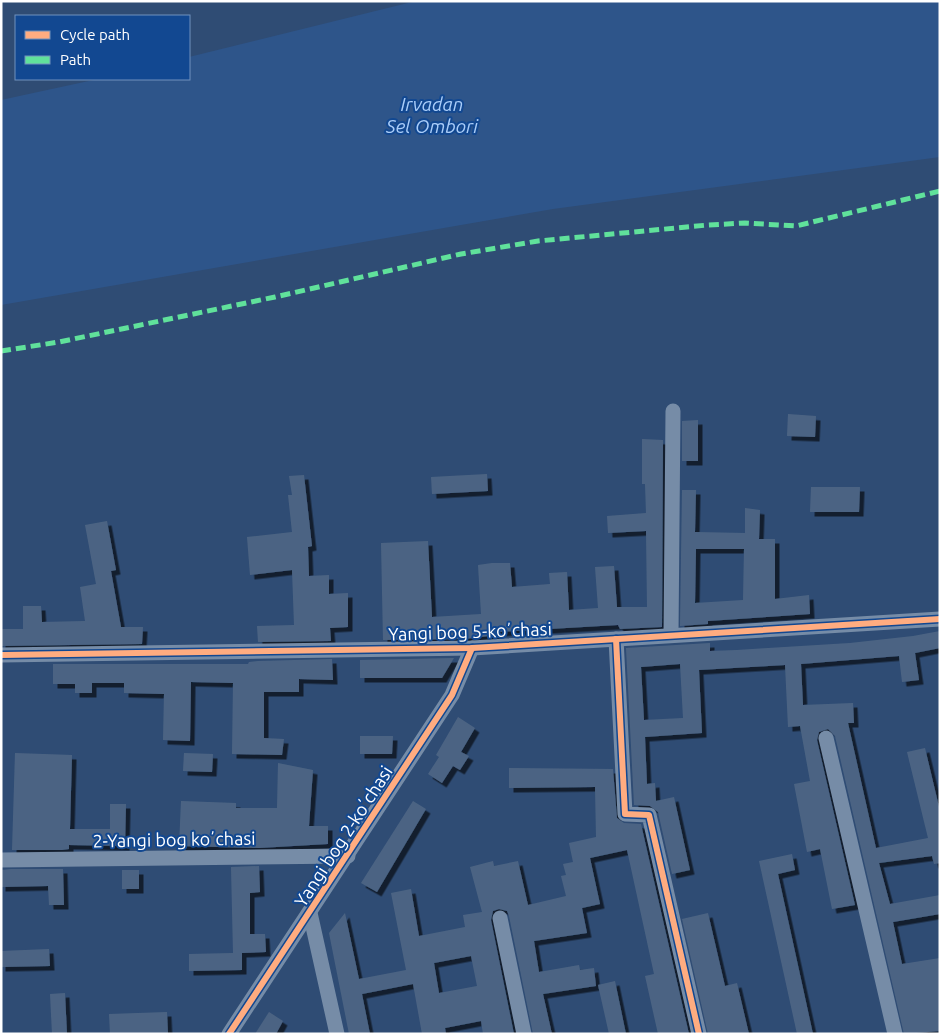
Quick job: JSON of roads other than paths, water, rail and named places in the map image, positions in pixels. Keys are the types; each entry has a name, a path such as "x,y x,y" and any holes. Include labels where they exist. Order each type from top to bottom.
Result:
{"street":[{"path":"671,635 673,411"},
{"name":"Yangi bog 5-koʼchasi","path":"1,654 472,648 940,619"},
{"path":"616,639 625,814 649,816 699,1034"},
{"name":"Yangi bog 2-koʼchasi","path":"229,1034 348,856 452,695 472,648"},
{"path":"826,738 895,1034"},
{"name":"2-Yangi bog koʼchasi","path":"1,860 348,856"},
{"path":"310,913 337,1034"},
{"path":"500,918 524,1034"}],"water":[{"name":"Irvadan Sel Ombori","path":"416,1 940,1 940,157 553,209 1,305 1,100 93,80 190,80 190,57"}]}
